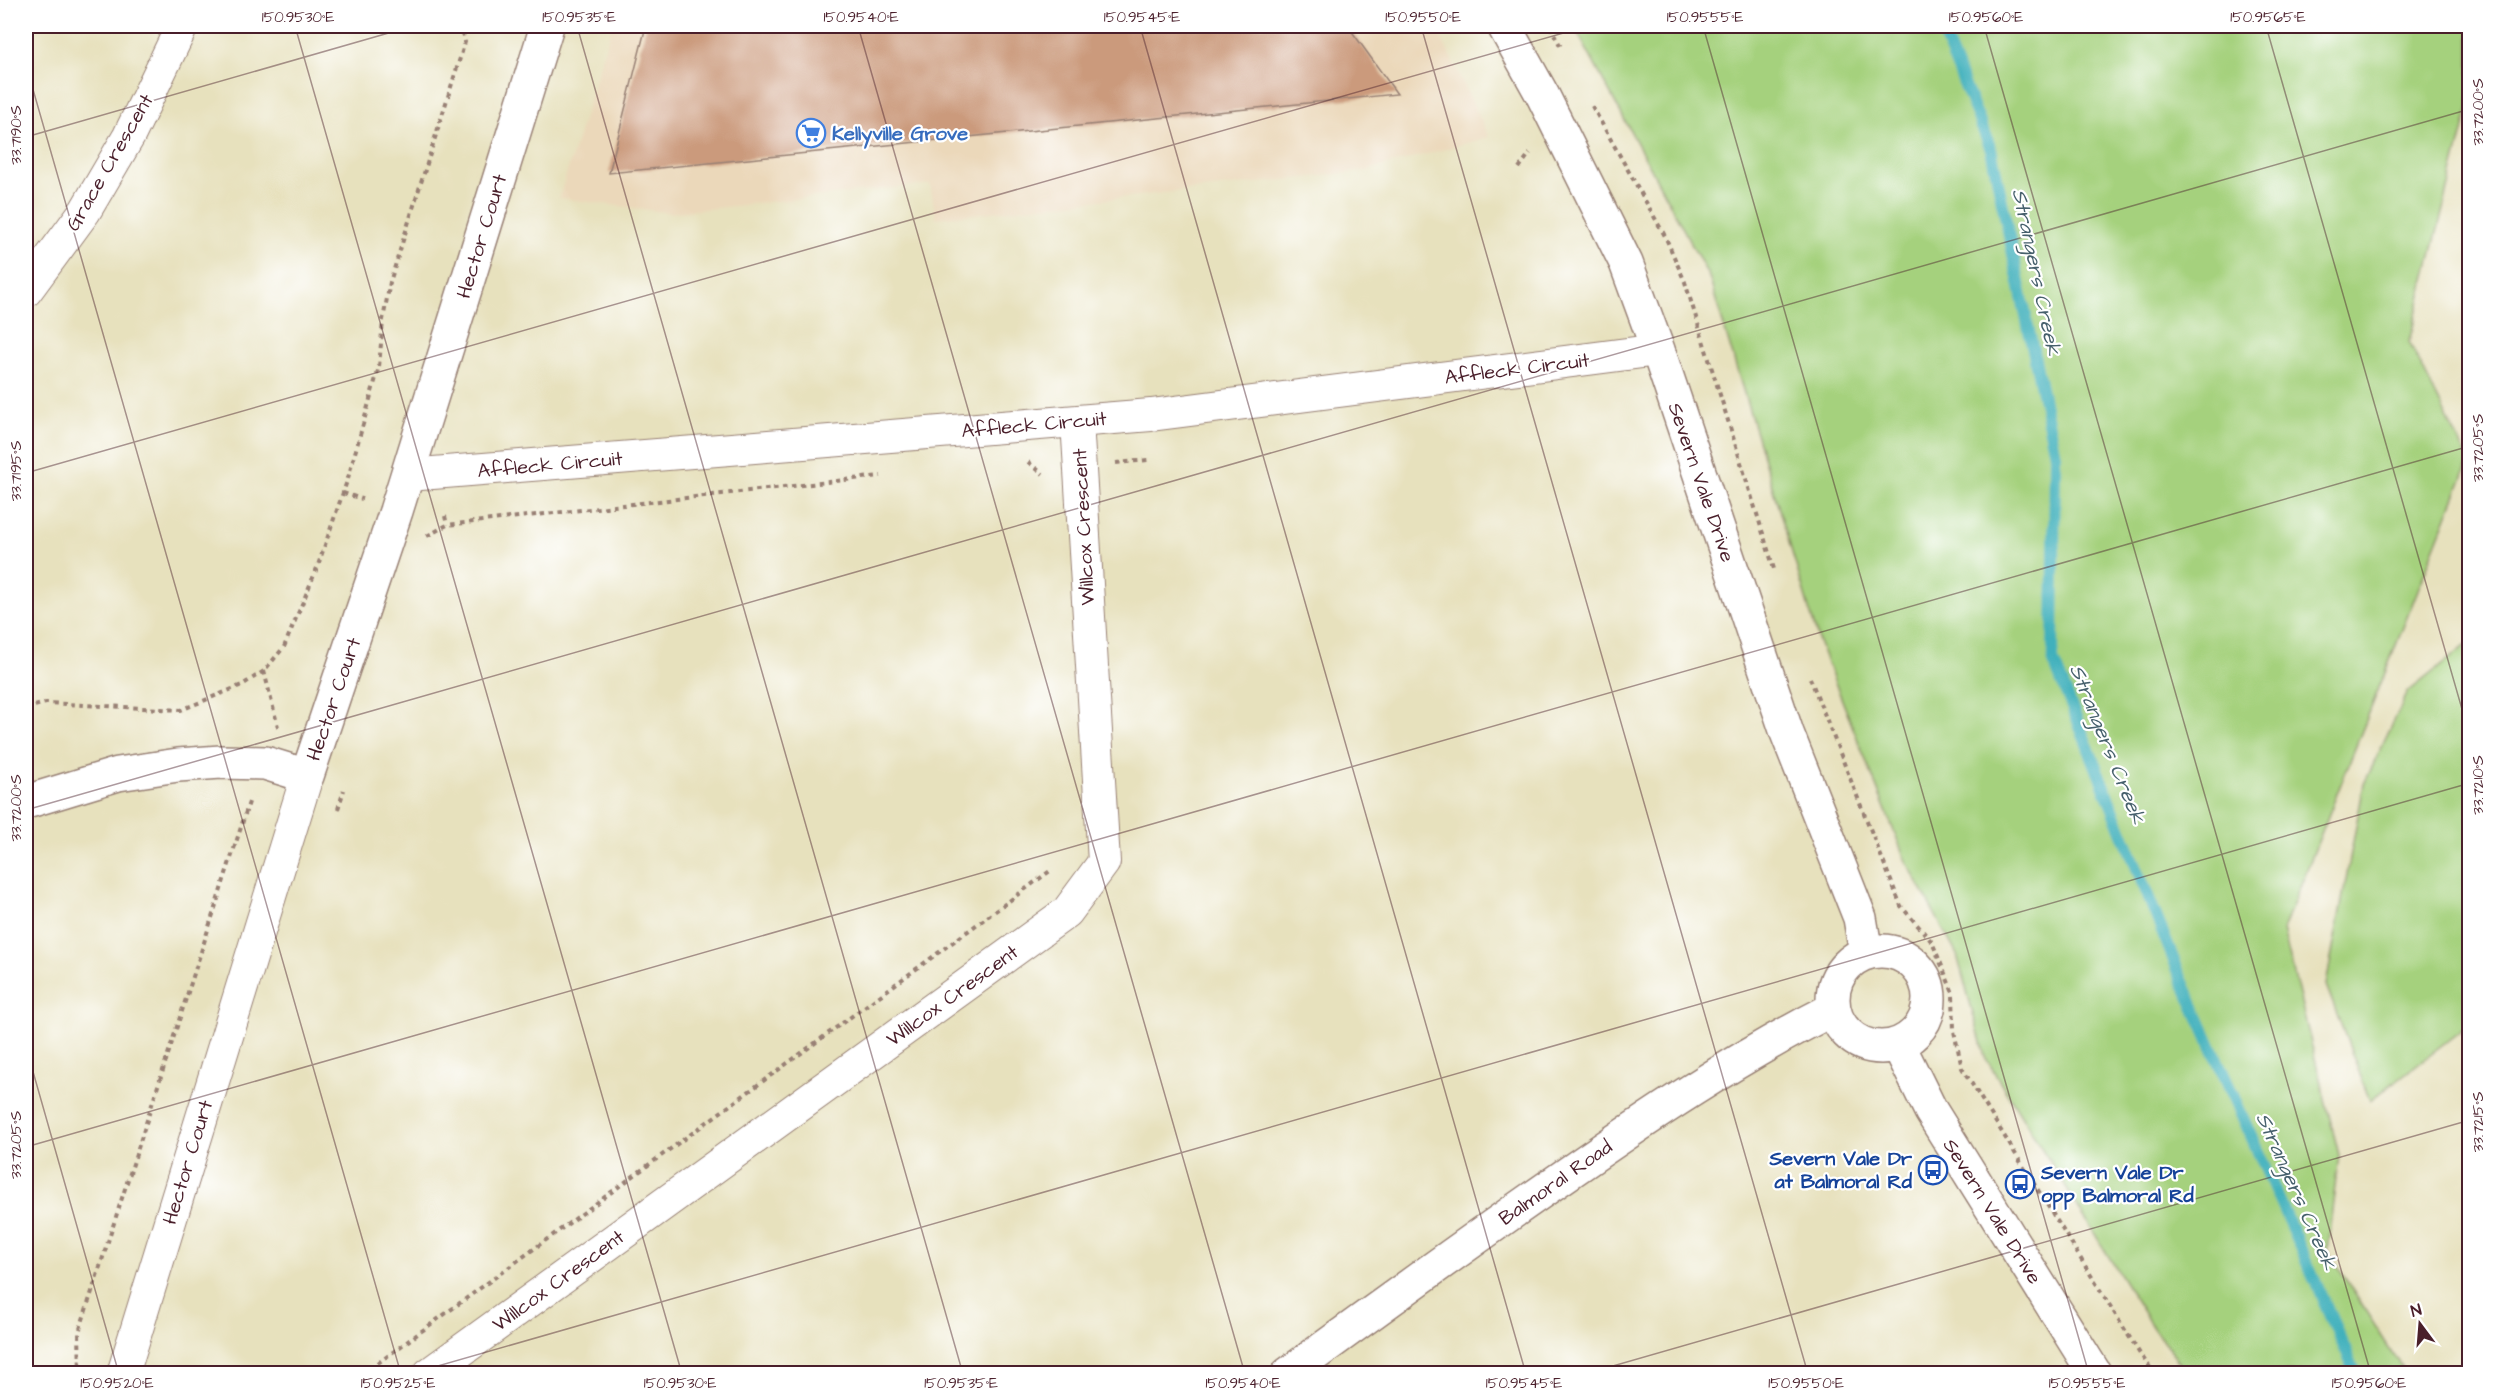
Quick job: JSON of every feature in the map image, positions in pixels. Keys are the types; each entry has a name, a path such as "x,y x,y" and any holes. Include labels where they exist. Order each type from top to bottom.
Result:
{"street":[{"name":"Grace Crescent","path":"26,291 85,211 129,136 182,26"},
{"name":"Hector Court","path":"123,1374 308,776 408,475 547,26"},
{"name":"Severn Vale Drive","path":"1504,26 1543,96 1626,263 1658,350 1788,734 1860,918 1866,953"},
{"name":"Affleck Circuit","path":"408,475 1151,415 1658,350"},
{"name":"Willcox Crescent","path":"429,1374 1067,912 1104,862 1077,421"},
{"path":"26,802 118,774 178,765 221,762 265,763 308,776"},
{"path":"1879,950 1905,957 1916,965 1929,989 1926,1016 1920,1028 1898,1044 1881,1047 1865,1045 1850,1037 1839,1024 1833,1009 1835,981 1843,969 1853,959 1879,950"},
{"name":"Balmoral Road","path":"1288,1374 1480,1234 1667,1104 1833,1009"},
{"name":"Severn Vale Drive","path":"1898,1044 1931,1111 2095,1374"}],"path":[{"path":"26,708 46,703 181,710 243,685 264,671 284,647 317,568 365,423 379,367 383,321 390,282 465,42 461,26"},
{"path":"1586,96 1665,236 1685,282 1775,574"},
{"path":"1026,459 1047,476"},
{"path":"445,516 447,525 884,476"},
{"path":"1806,668 1831,725 1901,906 1932,942 1953,993 1954,1031 1962,1068 2140,1354 2155,1374"},
{"path":"264,671 278,727"},
{"path":"80,1374 79,1332 252,793"},
{"path":"363,1374 1051,871"}],"shaded area":[{"path":"612,26 1436,26 1489,137 1366,171 936,218 930,184 671,213 559,198"}],"green space":[{"path":"1574,26 2469,26 2469,108 2409,342 2469,461 2283,930 2339,1155 2327,1250 2405,1373 2187,1373 2153,1328 1985,1057 1957,955 1905,859 1819,642 1709,277"},
{"path":"2469,643 2469,1024 2370,1101 2326,985 2364,784 2408,692"}],"building":[{"name":"Kellyville Grove","path":"646,26 1348,26 1397,94 609,173"}],"waterway":[{"name":"Strangers Creek","path":"1940,26 1991,149 2055,455 2053,660 2179,973 2356,1374"}],"place":[{"name":"Kellyville Grove","path":"811,133"},
{"name":"Severn Vale Dr at Balmoral Rd","path":"1933,1170"},
{"name":"Severn Vale Dr opp Balmoral Rd","path":"2020,1184"}]}
